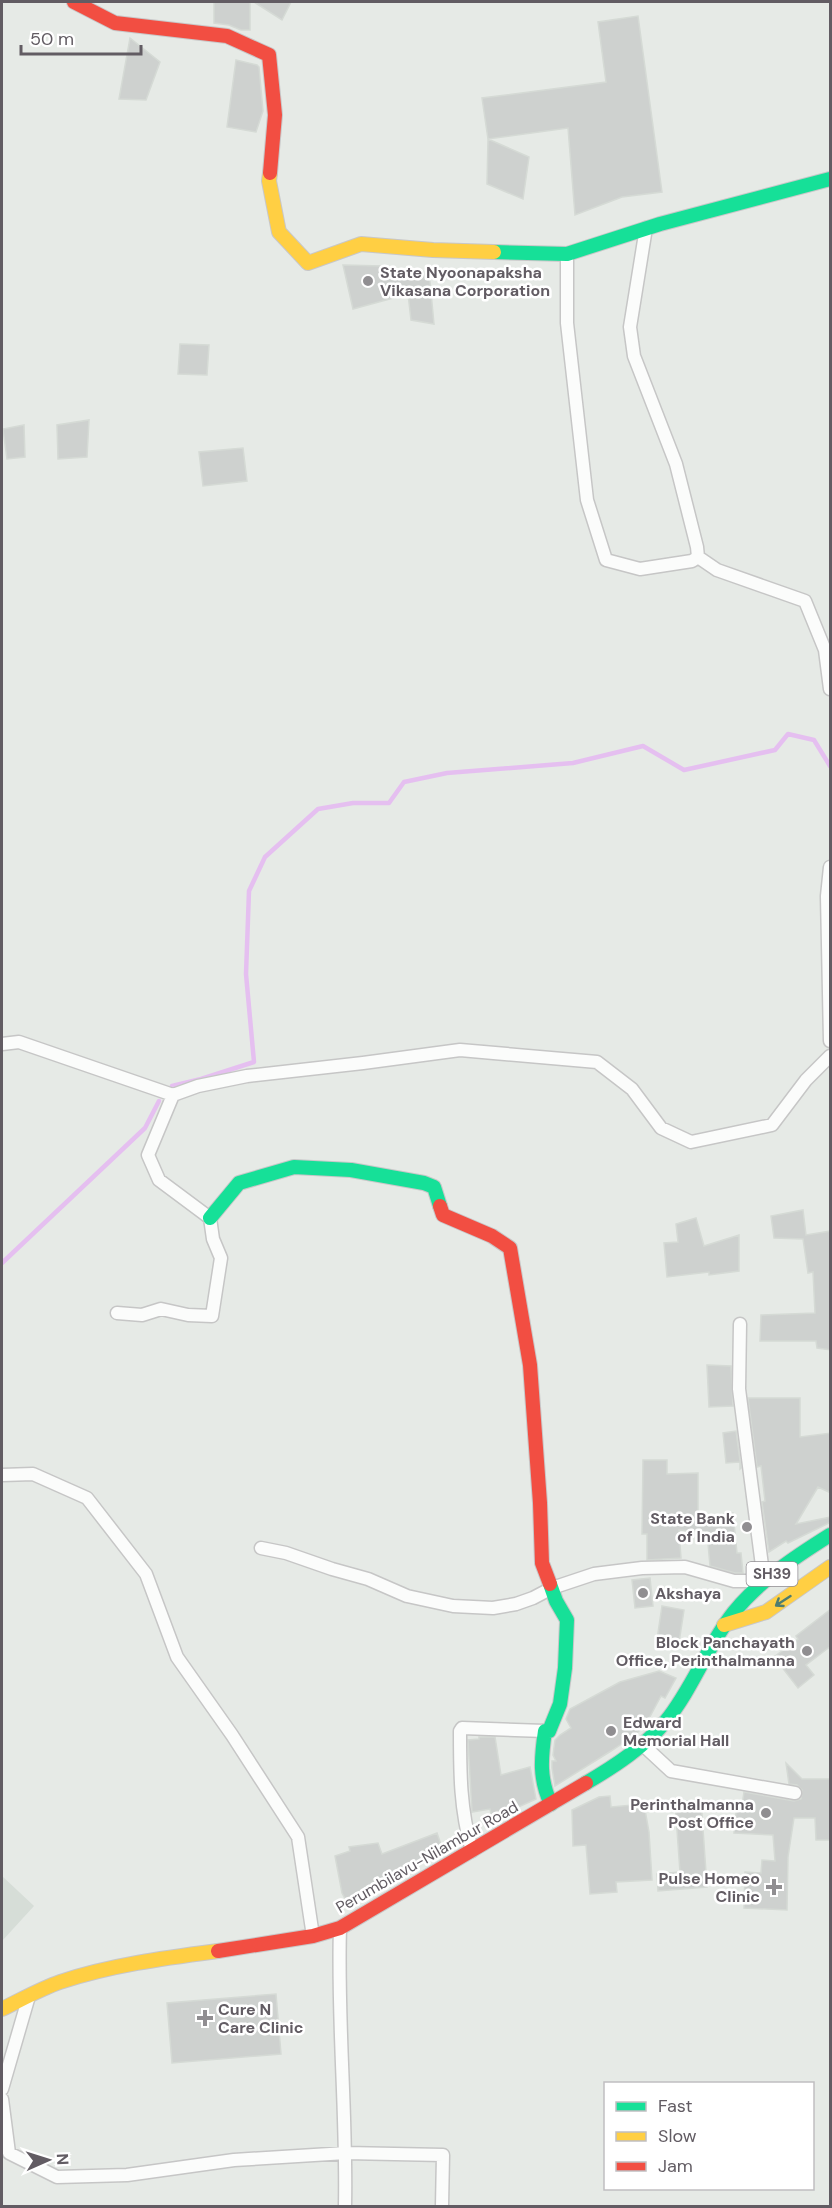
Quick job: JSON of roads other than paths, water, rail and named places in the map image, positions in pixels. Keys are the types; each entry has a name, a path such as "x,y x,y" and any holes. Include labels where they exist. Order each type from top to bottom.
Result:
{"street":[{"path":"74,2 115,23 227,36 269,55 275,115 269,181 279,232 308,263 360,244 433,250 567,254 646,228 831,179"},
{"path":"646,228 630,327 631,341 634,356 676,464 698,557 717,570 806,601 825,650 831,689"},
{"path":"567,254 567,323 587,500 606,560 640,569 678,564 698,557"},
{"path":"831,867 827,896 831,1041"},
{"path":"2,1044 19,1042 173,1095 198,1086 247,1076 363,1064 460,1050 597,1062 632,1089 661,1128 691,1142 772,1125 806,1080 831,1056"},
{"path":"117,1313 142,1315 161,1309 188,1315 212,1316 221,1258 213,1239 210,1218 159,1180 148,1155 173,1095"},
{"path":"210,1218 239,1183 294,1167 351,1170 424,1183 434,1187 443,1215 492,1236 510,1248 530,1365 542,1563 556,1601 567,1620 565,1668 560,1704 549,1731 462,1728 460,1731 460,1790 465,1826 472,1851"},
{"path":"261,1548 286,1553 368,1579 407,1596 453,1606 493,1608 516,1604 533,1599 552,1588 594,1574 674,1567 685,1567 734,1581 764,1581 740,1389 740,1324"},
{"path":"2,1475 33,1474 87,1498 146,1574 177,1658 232,1735 298,1837 313,1936"},
{"name":"Perumbilavu-Nilambur Road","path":"2,2009 58,1983 109,1969 201,1952 313,1936 340,1928 551,1804 643,1744 659,1730 724,1625 744,1601 774,1571 831,1535"},
{"name":"SH39","path":"724,1625 766,1612 831,1567"},
{"path":"545,1731 540,1771 544,1792 551,1804"},
{"path":"643,1744 671,1771 795,1793"},
{"path":"340,1928 338,1984 346,2153 345,2206"},
{"path":"2,2089 29,1996"},
{"path":"2,2099 9,2153 57,2177 127,2175 234,2160 346,2153 443,2155 442,2206"}],"waterway":[{"path":"172,1086 254,1062 246,974 249,891 265,857 318,809 353,803 389,803 404,782 447,773 573,763 643,746 684,770 775,750 788,734 814,740 830,766"},
{"path":"2,1263 145,1128 159,1101"}],"place":[{"name":"State Nyoonapaksha Vikasana Corporation","path":"368,281"},
{"name":"State Bank of India","path":"747,1527"},
{"name":"Akshaya","path":"643,1593"},
{"name":"Block Panchayath Office, Perinthalmanna","path":"807,1651"},
{"name":"Edward Memorial Hall","path":"611,1731"},
{"name":"Perinthalmanna Post Office","path":"766,1813"},
{"name":"Pulse Homeo Clinic","path":"774,1887"},
{"name":"Cure N Care Clinic","path":"205,2018"}]}
